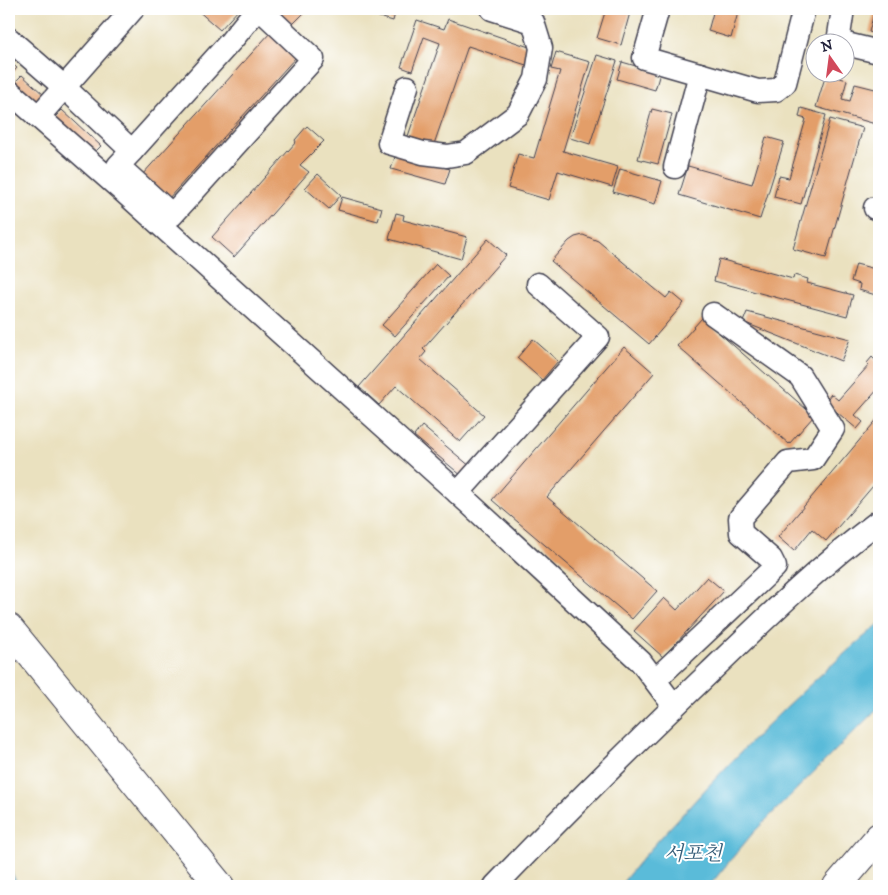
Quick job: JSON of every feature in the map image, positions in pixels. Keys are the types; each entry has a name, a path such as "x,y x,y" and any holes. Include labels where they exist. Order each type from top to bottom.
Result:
{"main road":[{"path":"9,628 220,886"},
{"path":"837,886 879,836"}],"street":[{"path":"38,117 132,9"},
{"path":"259,9 313,59 172,215 118,166 259,9"},
{"path":"658,9 644,58 758,91 776,90 785,83 804,9"},
{"path":"840,32 843,9"},
{"path":"407,87 389,143 423,153 447,156 466,153 518,114 536,79 541,48 533,22 503,11"},
{"path":"9,39 64,87 132,151"},
{"path":"856,46 879,52"},
{"path":"675,167 700,74"},
{"path":"9,91 357,400 641,662 674,706"},
{"path":"458,493 598,337 538,284"},
{"path":"655,680 775,567 771,559 741,533 740,518 788,462 813,459 833,429 800,376 714,314"},
{"path":"495,886 553,825 750,633 834,557 879,521"}],"water":[{"name":"서포천","path":"879,624 879,707 753,833 709,886 620,886 663,835 758,735 805,689"},
{"path":"9,866 18,886 9,886"}],"building":[{"path":"196,9 239,9 220,30"},
{"path":"274,9 299,9 304,13 292,25"},
{"path":"352,9 396,9 393,21"},
{"path":"606,9 631,9 621,45 597,38"},
{"path":"714,9 739,9 731,38 708,31"},
{"path":"875,9 879,10 879,38 875,37 876,34 869,32"},
{"path":"448,19 532,48 526,65 468,46 433,147 407,139 440,43 424,37 412,71 401,67 417,20 444,29"},
{"path":"270,33 296,57 168,199 142,175"},
{"path":"556,52 590,62 563,151 618,167 612,187 558,171 549,200 508,188 518,154 534,158 560,71 551,69"},
{"path":"597,55 617,61 590,144 570,138"},
{"path":"9,61 17,68 9,77"},
{"path":"622,62 660,73 655,90 617,79"},
{"path":"22,75 44,95 35,104 13,84"},
{"path":"824,82 846,82 842,99 850,101 855,84 879,90 879,125 816,107"},
{"path":"801,108 826,115 801,204 774,197 779,176 789,178 806,119 799,117"},
{"path":"652,109 672,114 658,164 638,159"},
{"path":"62,110 101,146 93,154 54,118"},
{"path":"830,119 863,128 826,258 793,249"},
{"path":"307,126 324,141 300,165 309,172 234,257 212,237 296,142 295,140"},
{"path":"766,137 784,142 760,219 679,195 688,166 752,184"},
{"path":"396,154 450,169 445,184 391,169"},
{"path":"620,169 662,181 655,204 613,192"},
{"path":"318,174 341,195 329,209 305,188"},
{"path":"342,197 382,208 378,221 338,210"},
{"path":"396,213 404,215 403,220 467,237 461,259 389,239"},
{"path":"583,235 598,241 666,298 671,292 684,303 649,344 551,261 569,241"},
{"path":"488,239 506,255 423,349 426,352 420,359 484,415 460,442 396,386 379,405 359,387"},
{"path":"719,259 793,279 794,275 808,279 807,283 853,295 847,316 714,281"},
{"path":"436,264 449,276 395,336 382,325"},
{"path":"856,264 879,270 879,296 859,290 860,284 851,281"},
{"path":"747,312 850,339 841,361 743,322"},
{"path":"702,318 814,416 789,444 677,346"},
{"path":"533,339 558,361 542,380 517,358"},
{"path":"624,347 654,373 547,497 657,591 632,619 492,500"},
{"path":"872,357 879,364 879,388 855,415 863,422 857,429 825,402 831,394 838,400 869,365 867,363"},
{"path":"879,417 879,479 826,541 812,529 794,551 778,537"},
{"path":"422,426 471,467 462,476 414,436"},
{"path":"707,577 724,591 663,657 634,631 664,598 677,610"}]}
